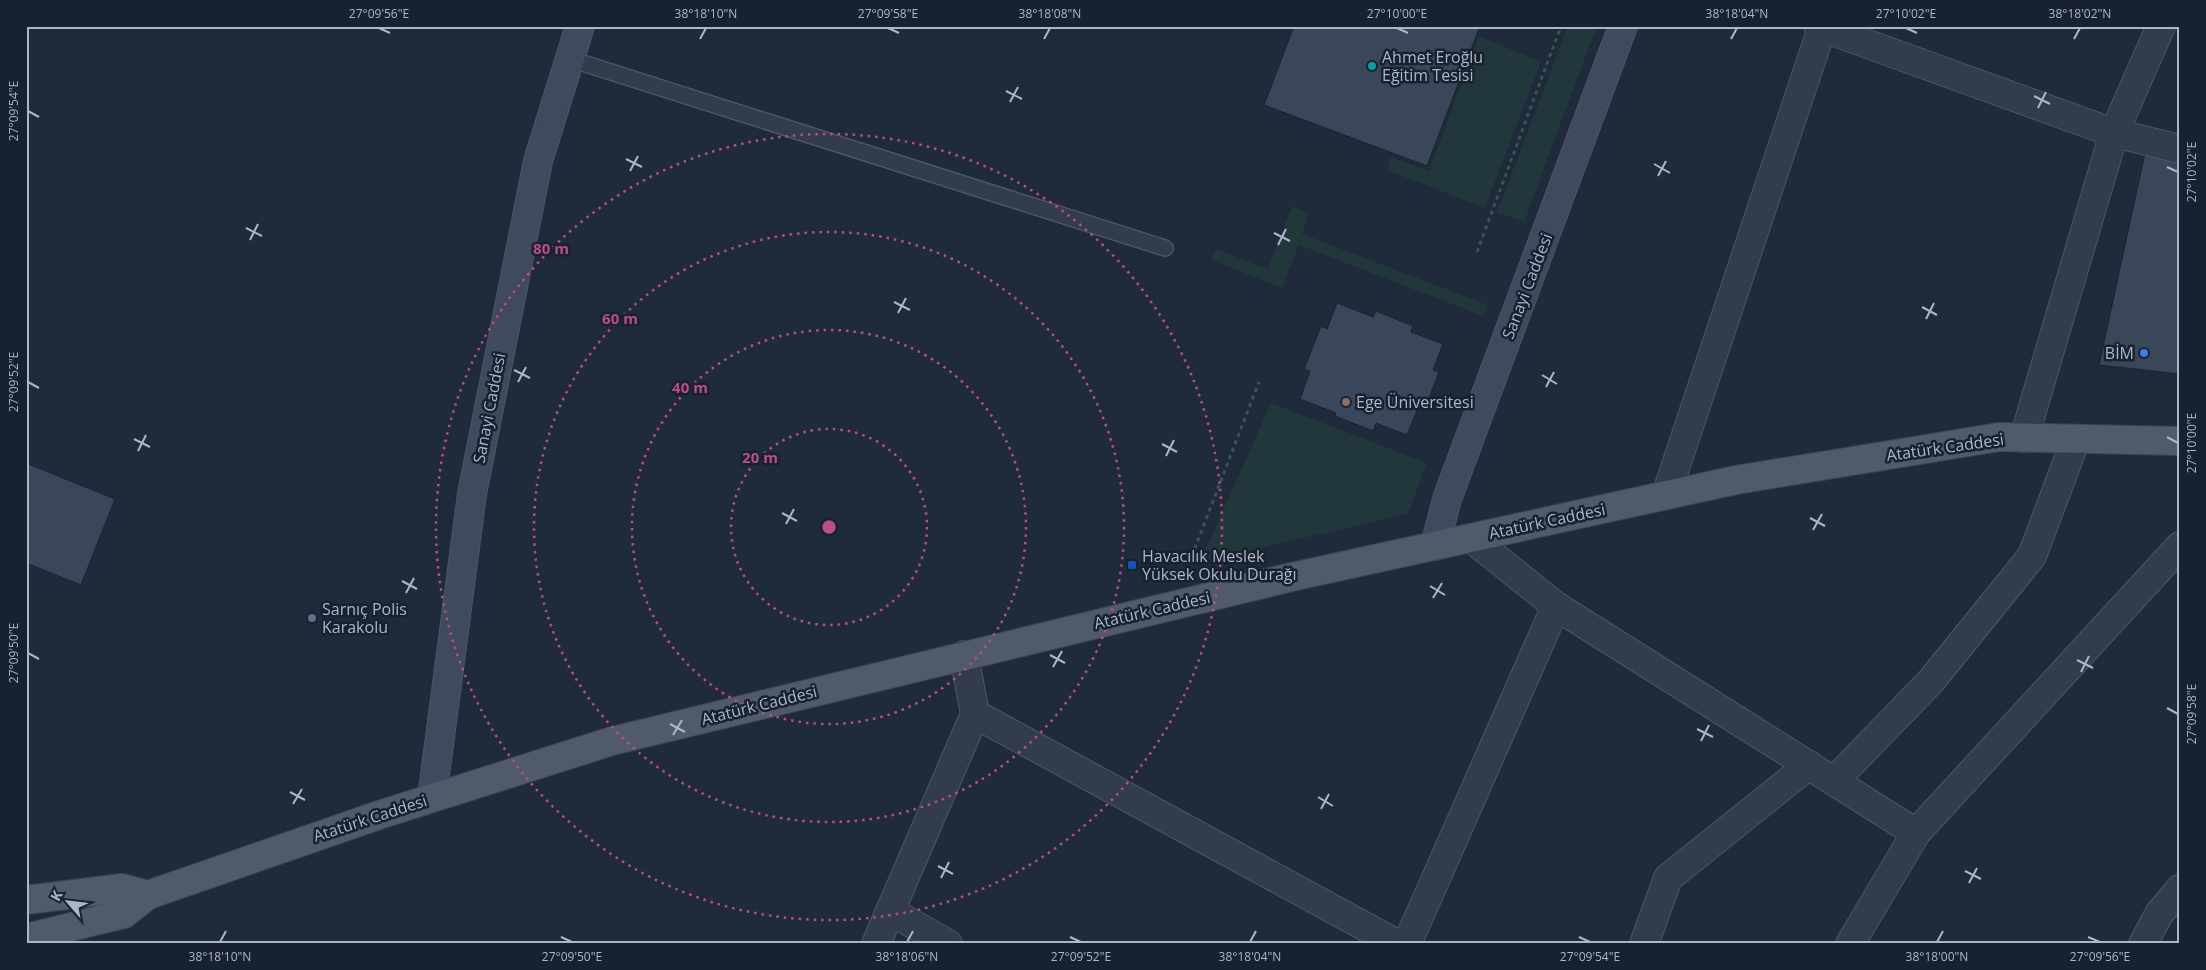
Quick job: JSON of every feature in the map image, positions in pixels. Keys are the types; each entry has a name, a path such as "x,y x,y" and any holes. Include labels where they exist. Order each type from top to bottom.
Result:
{"main road":[{"name":"Atatürk Caddesi","path":"148,895 432,798 612,741 1296,576 1736,480 1979,440 1999,437 2180,441"},
{"path":"26,900 122,888 148,895"},
{"path":"26,938 124,914 148,895"}],"street":[{"name":"Sanayi Caddesi","path":"432,798 472,494 538,161 580,26"},
{"name":"Sanayi Caddesi","path":"1435,546 1446,499 1623,26"},
{"path":"2024,438 2114,133 2161,26"},
{"path":"1666,495 1820,27 2114,133 2180,148"},
{"path":"1834,781 1931,680 2032,556 2076,439"},
{"path":"1471,538 1556,606 1916,833"},
{"path":"1850,944 1916,833 2180,546"},
{"path":"1407,944 1556,606"},
{"path":"876,944 975,714 964,655"},
{"path":"975,714 1397,944"},
{"path":"1644,944 1668,878 1809,765"},
{"path":"2143,944 2159,914 2180,889"},
{"path":"890,911 948,944"}],"lane":[{"path":"570,59 1165,248"}],"path":[{"path":"1477,252 1561,26"},
{"path":"1185,574 1259,382"}],"green space":[{"path":"1568,26 1597,26 1524,222 1497,212"},
{"path":"1479,36 1541,62 1485,208 1387,170 1391,157 1429,171"},
{"path":"1292,206 1309,213 1302,234 1488,305 1483,316 1299,245 1282,288 1211,260 1216,249 1268,269"},
{"path":"1271,403 1427,463 1408,514 1200,562"}],"building":[{"name":"Ahmet Eroğlu Eğitim Tesisi","path":"1294,26 1480,26 1427,166 1264,105"},
{"path":"2145,153 2180,162 2180,374 2099,365"},
{"path":"1337,303 1373,317 1376,311 1413,326 1411,332 1443,344 1433,370 1439,372 1424,411 1418,408 1407,435 1376,423 1373,431 1335,416 1336,413 1300,399 1310,371 1304,369 1321,326 1327,329"},
{"path":"26,463 115,499 81,585 26,563"}],"place":[{"name":"Ahmet Eroğlu Eğitim Tesisi","path":"1372,66"},
{"name":"BİM","path":"2144,353"},
{"name":"Ege Üniversitesi","path":"1346,402"},
{"name":"Havacılık Meslek Yüksek Okulu Durağı","path":"1132,565"},
{"name":"Sarnıç Polis Karakolu","path":"312,618"}]}
